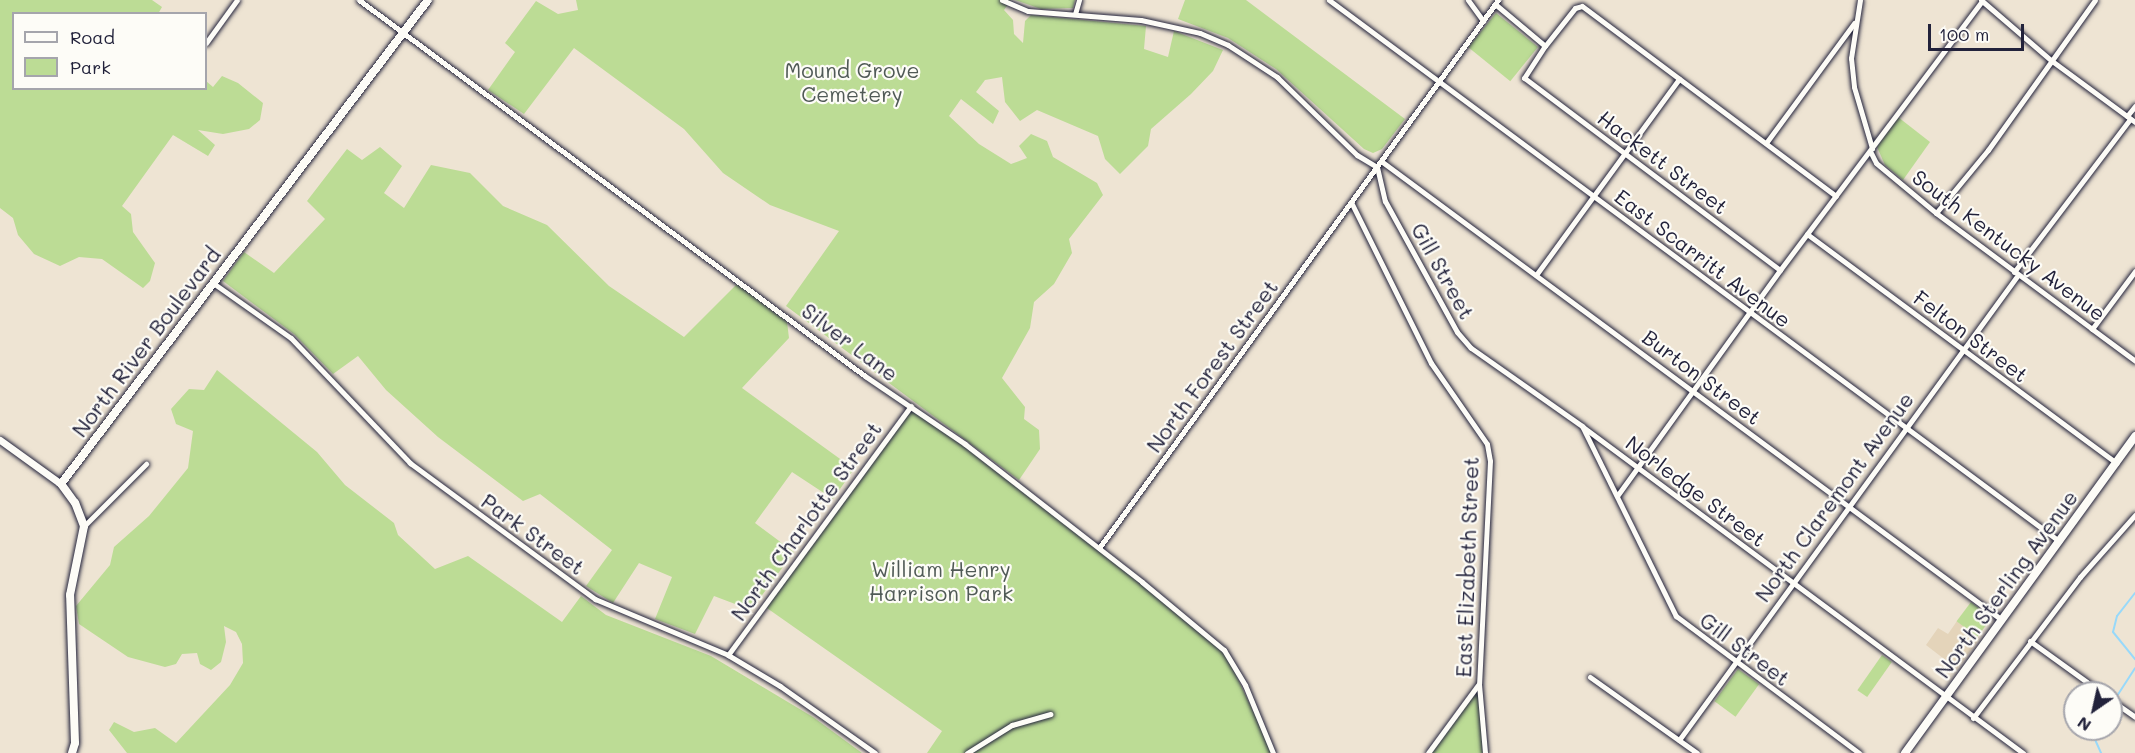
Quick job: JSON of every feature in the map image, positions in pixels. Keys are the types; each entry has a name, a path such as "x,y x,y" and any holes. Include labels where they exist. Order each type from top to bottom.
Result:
{"main road":[{"name":"North River Boulevard","path":"60,484 428,0"},
{"name":"North Sterling Avenue","path":"1905,753 2135,436"},
{"path":"60,484 75,503 84,526 70,595 75,743 72,753"}],"street":[{"path":"207,42 237,0"},
{"name":"Silver Lane","path":"359,0 911,406 1099,548 1224,650 1245,685 1273,753"},
{"path":"1002,0 1028,10 1170,26 1228,45 1277,77 1358,155 1377,167"},
{"path":"1075,14 1079,0"},
{"name":"East Scarritt Avenue","path":"1329,0 2059,541"},
{"path":"1468,0 1483,21"},
{"path":"1860,0 1851,58 1854,87 1871,149"},
{"path":"1617,496 1806,234 1982,0 2052,61 2131,119"},
{"path":"1936,213 2052,61 2095,0"},
{"path":"1381,161 1497,2 1545,46 1575,8 1582,6 1836,196"},
{"path":"1766,143 1856,21"},
{"name":"Hackett Street","path":"1545,46 1524,76 1527,80 1780,270"},
{"path":"1536,275 1679,79"},
{"name":"North Claremont Avenue","path":"1679,740 2016,273 2131,119 2135,106"},
{"name":"South Kentucky Avenue","path":"1871,149 1876,163 1936,213 2135,361"},
{"name":"North Forest Street","path":"1099,548 1381,161"},
{"name":"Burton Street","path":"1381,161 2002,620"},
{"name":"Gill Street","path":"1377,167 1385,201 1457,332 1472,348 1582,426 1676,616 1735,663 1859,753"},
{"name":"East Elizabeth Street","path":"1351,202 1431,363 1487,444 1490,461 1479,684 1485,753"},
{"name":"Felton Street","path":"1806,234 2116,463"},
{"path":"2092,329 2135,271"},
{"name":"Park Street","path":"213,283 291,338 410,463 563,577 615,611 728,655 780,686 875,753"},
{"name":"North Charlotte Street","path":"728,655 911,406"},
{"name":"Norledge Street","path":"1582,426 1945,698 2023,753"},
{"path":"0,440 60,484"},
{"path":"84,526 146,464"},
{"path":"1973,718 2030,641 2135,515"},
{"path":"2030,641 2085,681"},
{"path":"1590,677 1697,753"},
{"path":"1428,753 1479,684"},
{"path":"967,753 1012,725 1050,714"}],"shaded area":[{"path":"1957,621 1980,638 1957,669 1926,645 1938,628 1948,634"}],"green space":[{"path":"0,0 152,0 162,7 159,12 12,12 12,90 207,90 207,82 213,87 222,76 238,83 263,103 260,120 249,129 223,134 198,130 215,145 208,156 173,135 122,206 131,214 133,232 155,263 150,281 143,288 102,259 79,257 60,266 34,254 18,235 13,218 0,208"},
{"name":"Mound Grove Cemetery","path":"576,0 1011,0 1004,10 1013,20 1014,34 1023,43 1025,21 1031,15 1146,26 1144,49 1168,57 1174,31 1223,50 1213,71 1151,129 1148,146 1120,174 1105,159 1098,136 1037,110 1020,121 1005,102 1002,77 985,80 976,92 999,111 993,124 961,99 949,116 979,144 1011,164 1027,158 1019,146 1031,134 1047,141 1053,157 1097,183 1103,195 1069,239 1072,253 1054,284 1034,302 1030,328 1002,378 1025,407 1024,419 1039,430 1040,449 1019,480 786,306 839,231 770,205 723,173 684,129 574,48 524,114 488,90 515,52 505,43 536,1 558,14 578,10"},
{"path":"1015,0 1075,0 1073,8 1041,9"},
{"path":"1185,0 1246,0 1405,119 1382,149 1373,153 1364,149 1276,69 1228,38 1178,19"},
{"path":"1496,13 1538,47 1510,81 1468,47"},
{"path":"1898,117 1930,142 1903,180 1885,165 1877,147"},
{"path":"380,147 402,166 384,193 404,208 431,165 470,173 503,206 547,225 609,286 684,337 737,284 787,322 789,338 742,388 854,469 833,499 792,472 755,523 794,552 751,610 714,596 695,634 655,619 672,577 639,563 613,603 586,586 612,550 540,494 523,501 438,437 386,390 358,356 333,374 294,334 223,281 244,252 274,273 325,219 307,201 347,149 362,160"},
{"path":"217,370 317,452 345,485 394,523 398,535 435,569 468,556 562,622 581,596 606,615 711,656 813,717 862,753 127,753 109,730 114,722 134,732 155,728 176,743 230,685 243,663 242,644 236,632 224,626 226,642 221,662 211,670 200,664 197,653 182,654 176,664 165,667 128,657 79,624 76,606 110,565 114,547 149,516 188,468 193,431 176,424 171,409 189,389 204,390"},
{"name":"William Henry Harrison Park","path":"911,406 1099,548 1224,650 1273,753 927,753 942,731 764,606"},
{"path":"1971,602 1992,618 1977,637 1957,621"},
{"path":"1882,655 1892,662 1867,697 1857,690"},
{"path":"1738,669 1759,684 1736,717 1714,701"},
{"path":"1479,684 1485,753 1428,753"}],"waterway":[{"path":"2135,593 2117,616 2113,632 2135,659"},
{"path":"2123,687 2135,668"},
{"path":"2096,741 2101,753"}]}
